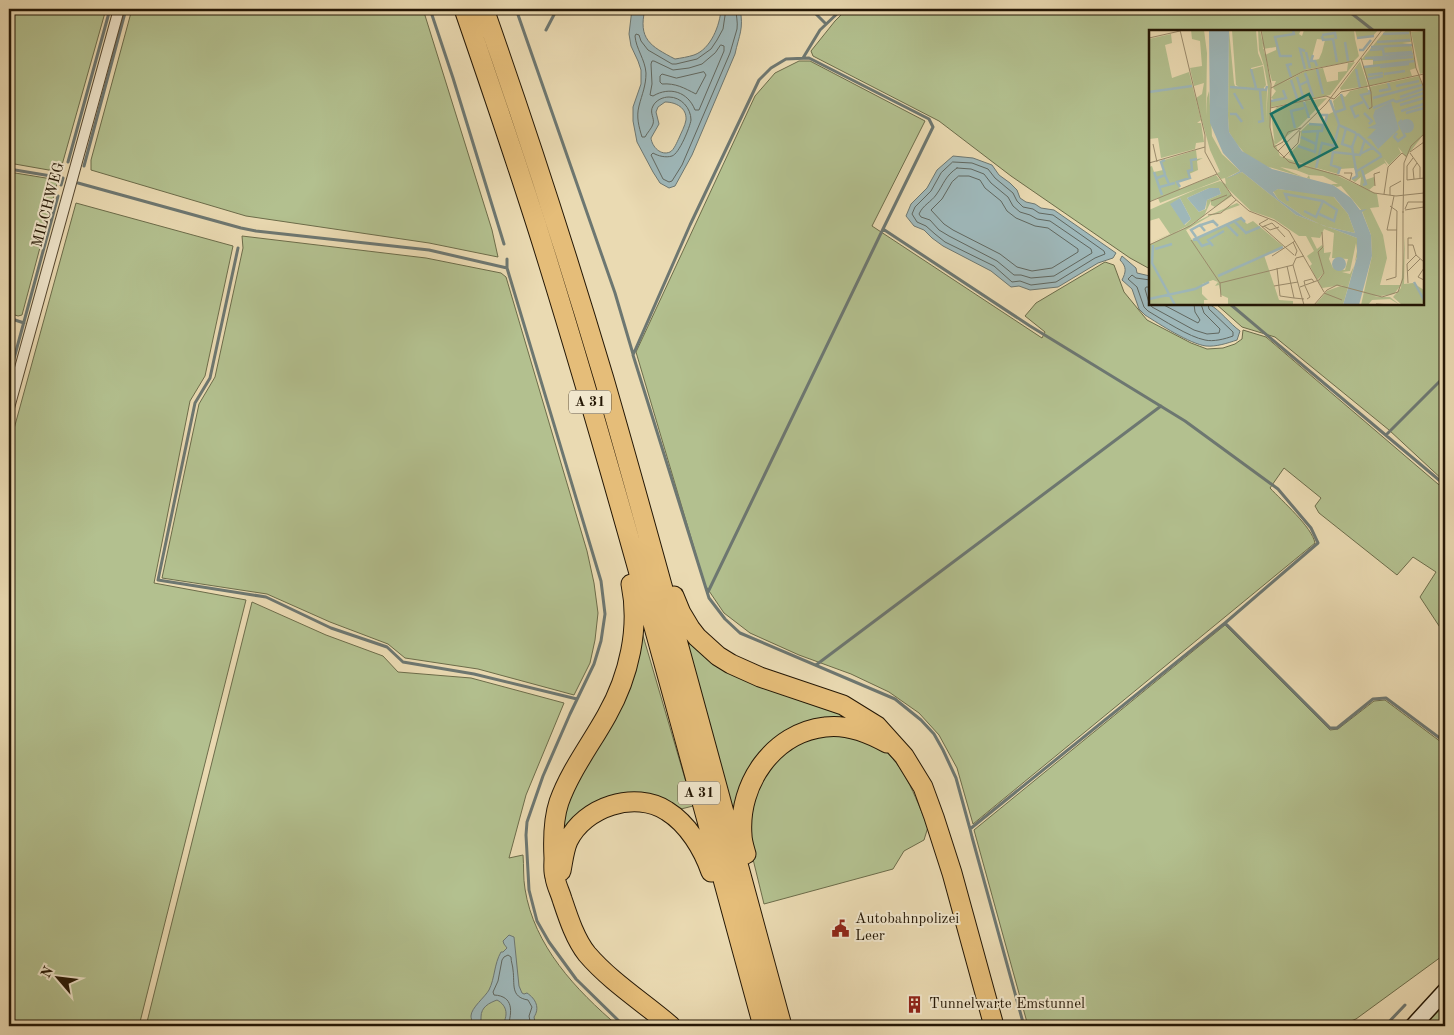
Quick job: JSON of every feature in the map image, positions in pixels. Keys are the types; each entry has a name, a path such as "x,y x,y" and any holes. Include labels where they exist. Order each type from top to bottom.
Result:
{"highway":[{"name":"A 31","path":"464,9 538,228 581,372 763,1026"},
{"name":"A 31","path":"484,9 522,116 603,378 782,1026"},
{"path":"629,541 626,567 632,592 634,613 633,638 629,658 621,684 607,715 569,780 559,803 553,835 554,876 573,930 586,953 622,988 670,1026"},
{"path":"652,551 666,566 672,590 681,613 690,628 718,656 760,677 843,705 877,726 904,756 922,787 934,817 952,873 994,1026"},
{"path":"744,883 746,858 742,835 742,820 749,788 756,773 771,753 784,741 804,731 826,726 850,728 875,736 904,756"},
{"path":"563,902 561,872 566,848 573,833 591,815 603,808 628,802 648,803 666,810 676,818 702,851 709,866 728,931 741,947"}],"main road":[{"path":"1412,1026 1445,991"}],"street":[{"name":"MILCHWEG","path":"9,408 118,9"}],"green space":[{"path":"9,9 106,9 60,172 9,163"},
{"path":"132,9 423,9 492,230 498,257 429,243 246,216 91,170 91,160"},
{"path":"847,9 1445,9 1445,482 1389,430 1275,337 1242,327 1217,305 1424,305 1424,30 1149,30 1149,268 1130,258 1011,176 939,121 813,56 811,51"},
{"path":"799,61 810,61 925,121 872,226 1042,338 1045,332 1025,316 1036,303 1105,262 1114,265 1124,292 1147,320 1191,343 1207,349 1223,348 1235,344 1242,339 1243,330 1266,337 1445,490 1445,635 1420,597 1436,572 1413,557 1397,575 1319,513 1315,506 1321,498 1284,468 1270,488 1303,522 1315,543 973,824 957,768 939,735 919,713 889,692 851,674 799,655 750,633 724,613 705,585 636,352 755,96 775,73"},
{"path":"9,172 58,180 22,315 18,316 9,313"},
{"path":"76,203 233,246 205,376 190,401 154,583 246,600 139,1026 9,1026 9,447"},
{"path":"242,236 426,258 501,273 506,277 587,551 594,583 598,613 595,640 590,663 574,695 478,669 405,658 388,644 330,622 267,594 162,578 199,404 215,377 243,248"},
{"path":"252,602 326,635 383,656 398,672 471,678 564,703 526,795 509,858 523,855 524,885 530,910 547,948 572,982 618,1026 146,1026"},
{"path":"639,622 693,806 673,811 633,798 564,843 558,830"},
{"path":"1225,625 1330,730 1338,729 1374,701 1385,700 1445,745 1445,954 1356,1019 1338,1026 1028,1026 974,830"},
{"path":"682,626 701,648 871,726 792,730 735,818"},
{"path":"854,735 873,742 883,749 900,768 913,791 928,827 924,840 904,851 893,869 764,904 751,851 751,815 763,772 804,737"},
{"path":"1445,1002 1445,1026 1423,1026"}],"water":[{"path":"632,9 645,9 643,28 648,40 659,50 675,59 687,57 700,52 710,42 719,22 721,9 740,9 741,27 735,54 692,155 675,186 669,188 660,183 637,142 633,121 633,107 641,84 641,70 631,46 629,34","holes":["665,102 683,109 686,120 674,148 670,152 663,153 655,147 651,138 659,124 656,112 658,107"]},
{"path":"953,156 973,158 992,165 999,175 1017,190 1020,198 1041,208 1054,210 1116,253 1113,258 1098,263 1058,287 1030,290 1019,286 1011,287 991,271 943,246 924,230 914,226 906,216 911,204 927,188 937,170"},
{"path":"1122,256 1136,268 1137,273 1149,276 1149,305 1210,305 1240,331 1237,340 1214,346 1206,346 1192,342 1145,315 1139,309 1132,289 1122,280 1125,270 1120,260"},
{"path":"509,935 514,937 519,986 522,993 527,993 535,1001 537,1010 534,1017 538,1026 502,1026 506,1011 501,1002 497,1000 484,1008 481,1014 480,1025 477,1026 472,1021 472,1013 489,990 501,952 507,948 503,941"}],"waterway":[{"path":"68,162 110,9"},
{"path":"84,166 126,9"},
{"path":"430,9 504,244"},
{"path":"516,9 615,293 633,354"},
{"path":"546,30 557,9"},
{"path":"811,9 826,24"},
{"path":"803,58 820,30 842,9"},
{"path":"1346,9 1373,30"},
{"path":"970,829 1225,623 1318,543 1311,528 1278,489 1185,421 1030,326 883,229 933,127 929,119 809,58 786,59 771,68 759,80 690,225 633,355 709,598 725,619 740,633 895,699 921,720 934,734 956,778 1024,1026"},
{"path":"9,169 63,178 61,185"},
{"path":"78,183 256,231 429,250 507,268 601,581 605,614 601,641 594,664 543,776 527,822 529,890 537,921 549,942 576,979 624,1026"},
{"path":"9,377 58,196"},
{"path":"708,592 883,229"},
{"path":"238,248 210,378 195,403 158,580 266,597 331,628 387,647 403,662 474,674 577,699"},
{"path":"507,259 507,268"},
{"path":"1231,305 1445,485"},
{"path":"9,318 24,323"},
{"path":"1386,435 1445,376"},
{"path":"816,665 1161,406"},
{"path":"1225,623 1330,728 1337,728 1373,699 1386,698 1445,742"},
{"path":"1385,1026 1405,1005"}],"place":[{"name":"Autobahnpolizei Leer","path":"841,928"},
{"name":"Tunnelwarte Emstunnel","path":"915,1004"}]}
